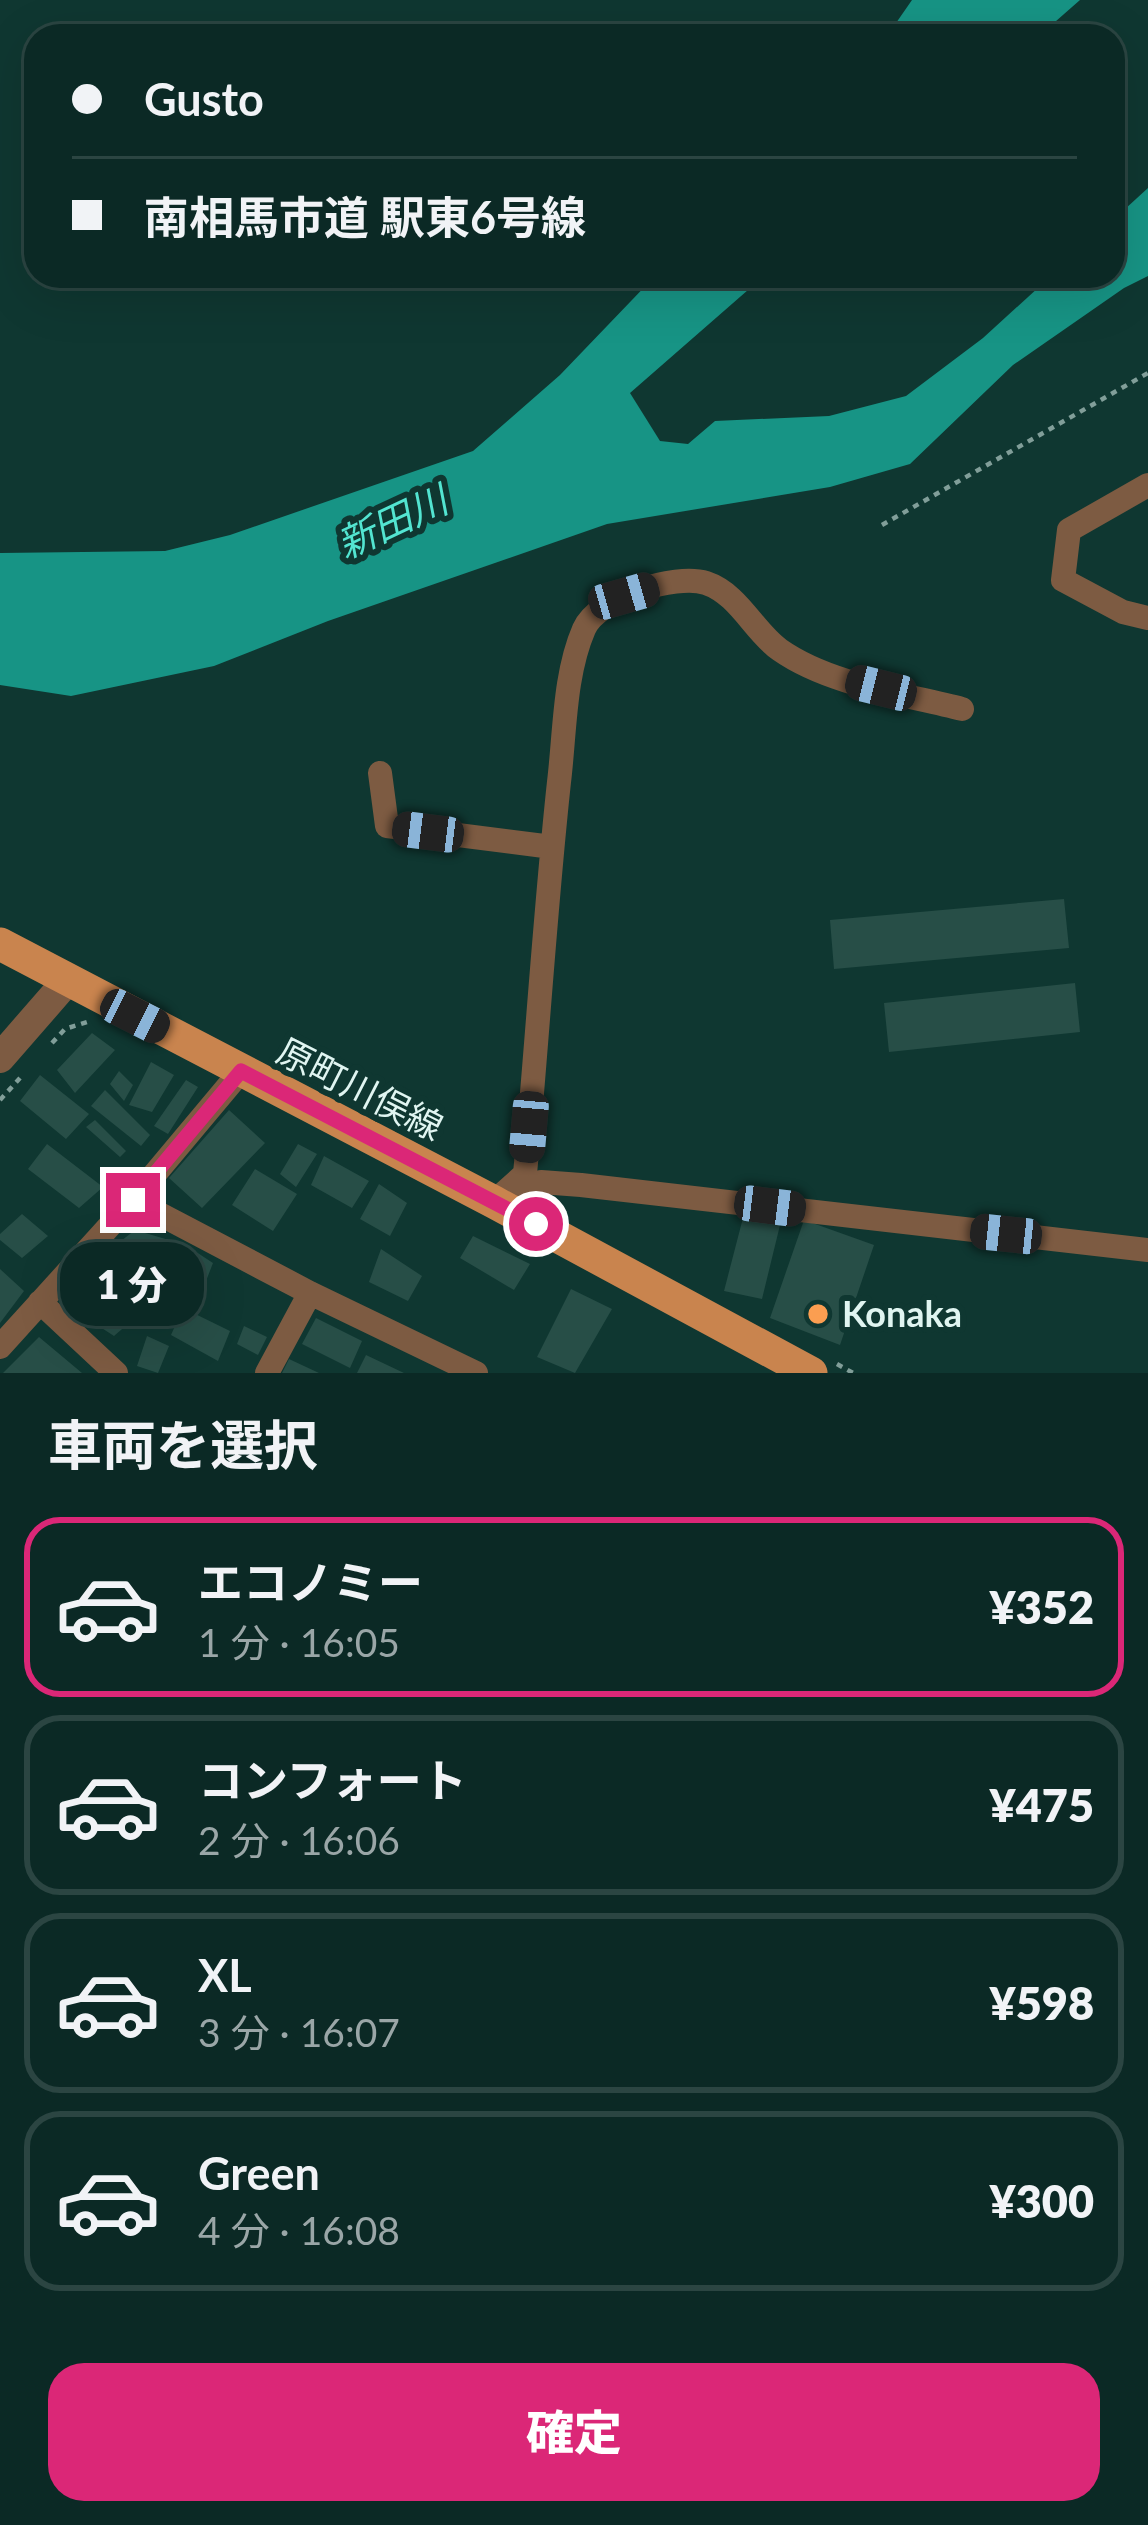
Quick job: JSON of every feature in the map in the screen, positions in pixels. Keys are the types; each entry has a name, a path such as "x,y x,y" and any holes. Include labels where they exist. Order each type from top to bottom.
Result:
{"main road":[{"name":"原町川俣線","path":"0,944 494,1202 771,1363 811,1373"}],"street":[{"path":"1148,485 1069,530 1063,580 1123,612 1148,618"},
{"path":"494,1202 525,1174 552,847 572,667 585,624 602,607 624,596 674,582 706,583 749,615 783,653 856,682 962,709"},
{"path":"380,773 387,826 552,847"},
{"path":"11,1067 67,981"},
{"path":"0,1347 241,1071"},
{"path":"494,1202 542,1182 1148,1250"},
{"path":"133,1200 476,1373"},
{"path":"267,1373 310,1293"},
{"path":"40,1302 116,1373"}],"path":[{"path":"882,525 1148,374"},
{"path":"50,1045 79,1022 101,1023"},
{"path":"0,1100 11,1067"}],"water":[{"path":"912,0 1080,0 1053,24 895,24"},
{"path":"1148,188 1148,276 1125,288 1125,209"},
{"name":"新田川","path":"643,288 750,288 630,393 660,441 688,444 715,421 829,416 906,396 983,338 1038,288 1124,288 1013,365 910,464 830,487 607,524 214,666 71,696 0,685 0,553 165,551 230,535 473,451 560,375"}],"building":[{"path":"1064,899 1069,948 834,969 830,920"},
{"path":"1075,983 1080,1032 889,1052 884,1003"},
{"path":"92,1033 115,1050 75,1093 57,1070"},
{"path":"151,1062 174,1075 152,1112 129,1105"},
{"path":"119,1071 133,1085 124,1101 110,1084"},
{"path":"40,1075 89,1114 66,1139 20,1101"},
{"path":"186,1080 198,1087 168,1134 154,1126"},
{"path":"105,1090 150,1135 141,1146 91,1106"},
{"path":"229,1110 265,1143 202,1208 169,1178"},
{"path":"95,1120 126,1151 120,1157 86,1127"},
{"path":"47,1144 103,1187 79,1208 28,1169"},
{"path":"298,1144 317,1154 296,1187 280,1174"},
{"path":"324,1156 369,1181 352,1208 311,1185"},
{"path":"255,1169 297,1194 273,1231 232,1205"},
{"path":"379,1184 407,1203 390,1236 360,1219"},
{"path":"22,1214 48,1236 22,1258 0,1240 0,1234"},
{"path":"744,1214 781,1221 762,1299 724,1291"},
{"path":"804,1220 874,1245 840,1345 770,1318"},
{"path":"135,1230 179,1243 149,1279 112,1248"},
{"path":"473,1236 530,1264 514,1290 460,1258"},
{"path":"187,1246 213,1263 206,1281 177,1268"},
{"path":"381,1249 422,1276 408,1301 369,1282"},
{"path":"0,1269 24,1291 0,1323"},
{"path":"98,1276 144,1310 114,1336 71,1308"},
{"path":"571,1289 612,1309 575,1373 537,1357"},
{"path":"183,1308 230,1331 218,1361 171,1335"},
{"path":"316,1318 362,1341 350,1368 302,1344"},
{"path":"244,1326 267,1337 258,1355 237,1344"},
{"path":"147,1336 169,1346 158,1373 137,1366"},
{"path":"39,1337 82,1373 3,1373"},
{"path":"366,1355 404,1373 357,1373"},
{"path":"289,1359 319,1373 282,1373"}],"place":[{"name":"Konaka","path":"818,1314"}],"route":[{"path":"133,1200 241,1071 536,1224"}]}
